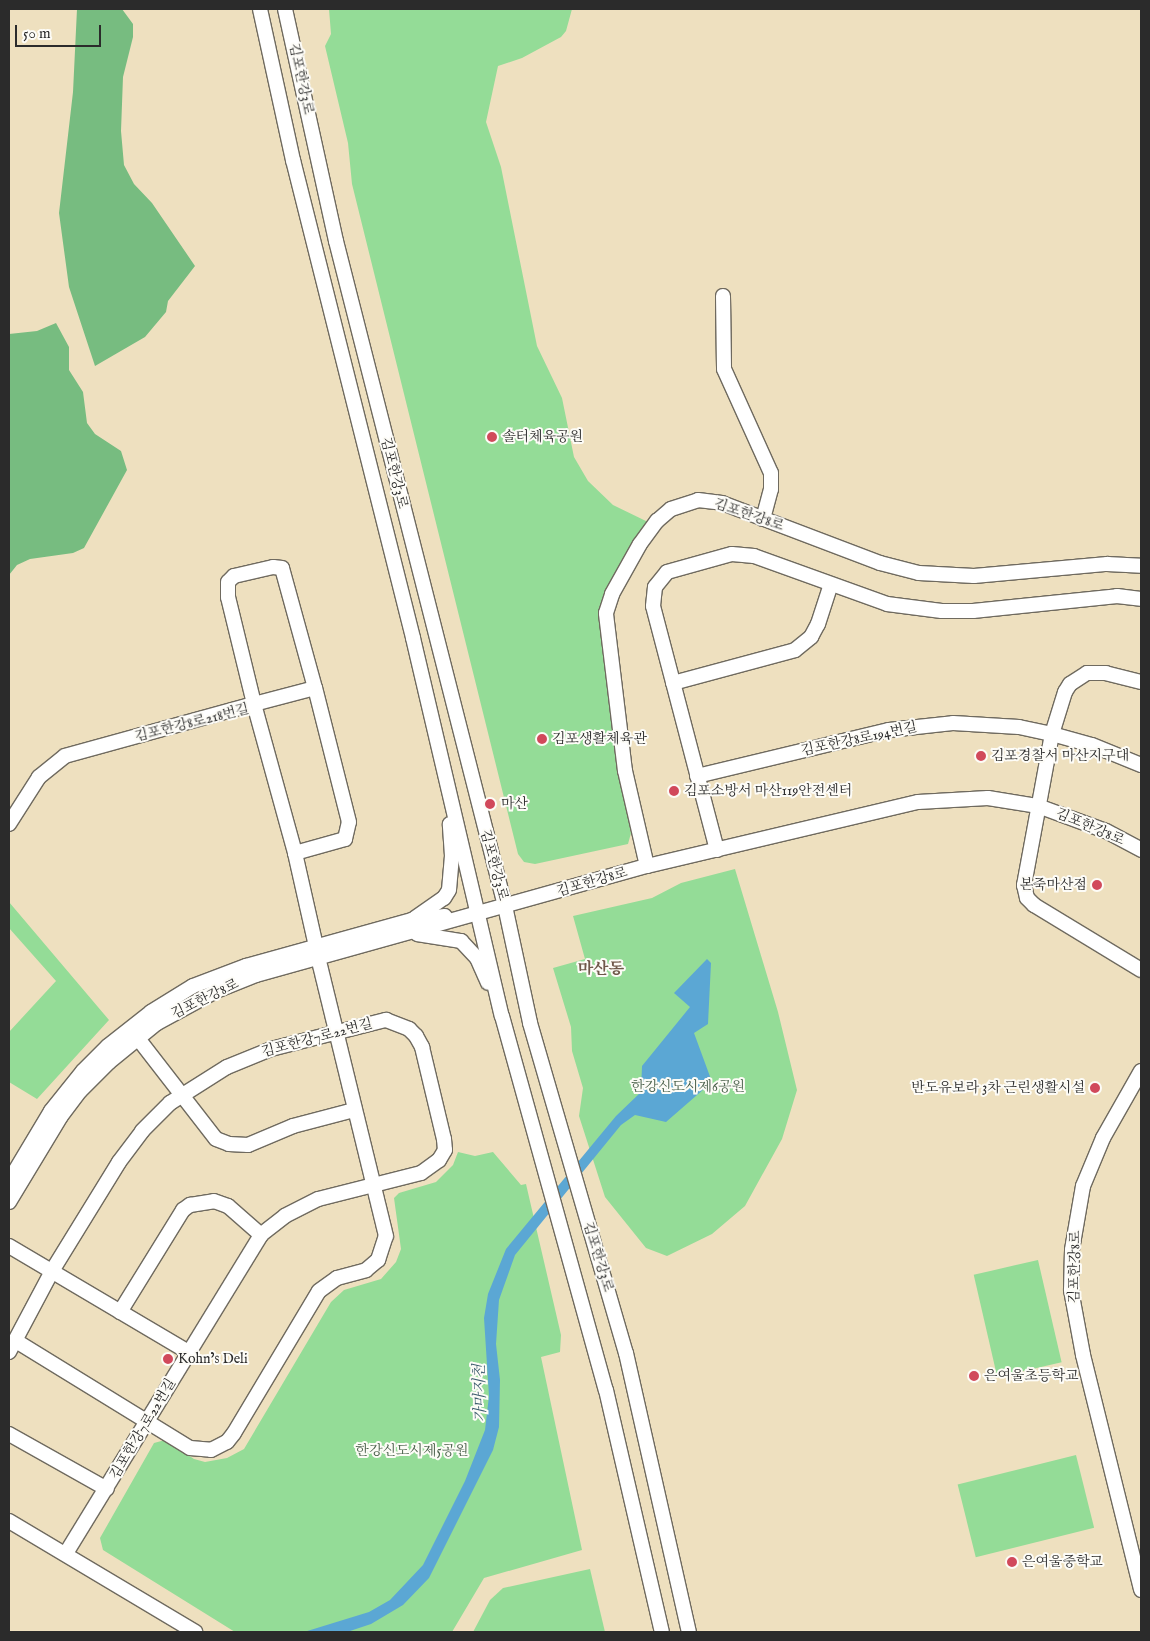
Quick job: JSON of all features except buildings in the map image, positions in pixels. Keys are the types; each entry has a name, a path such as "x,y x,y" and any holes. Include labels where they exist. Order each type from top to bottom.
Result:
{"street":[{"name":"김포한강3로","path":"260,9 318,262 448,786 502,1016 606,1390 662,1632"},
{"name":"김포한강3로","path":"285,9 338,250 505,906 530,1024 626,1353 690,1632"},
{"path":"723,296 724,368 771,473 771,488 763,519"},
{"name":"김포한강8로","path":"647,866 625,771 606,625 608,604 640,544 657,521 671,509 698,500 714,501 880,563 919,573 974,576 1107,564 1141,566"},
{"path":"717,850 653,606 655,587 667,572 732,554 754,556 830,586 887,604 942,611 973,611 1117,596 1141,599"},
{"path":"294,853 345,839 349,831 315,688 282,568 273,567 234,576 228,582 228,597 254,704 315,688"},
{"path":"673,683 795,650 811,637 830,586"},
{"path":"1038,806 1052,734 1065,692 1080,676 1106,673 1141,682"},
{"name":"김포한강8로218번길","path":"9,824 39,777 65,756 254,704 294,853 354,1110 376,1186 386,1236 378,1260 366,1270 337,1278 319,1291 227,1442 211,1450 194,1450 12,1347"},
{"name":"김포한강8로194번길","path":"697,776 890,730 922,726 990,724 1052,734 1092,745 1141,765"},
{"path":"411,926 437,904 449,890 452,856 448,786"},
{"name":"김포한강8로","path":"9,1181 51,1111 83,1071 133,1033 216,991 317,952 411,926 505,906 647,866 918,802 988,798 1038,806 1106,831 1141,850"},
{"name":"김포한강8로","path":"1038,806 1024,885 1027,898 1141,970"},
{"path":"411,926 470,947 502,1016"},
{"name":"김포한강7로22번길","path":"12,1347 52,1271 118,1162 142,1131 184,1094 252,1055 386,1020 409,1029 422,1047 445,1150 432,1168 376,1186 318,1199 285,1216 261,1235 188,1352 148,1423 66,1554"},
{"path":"133,1033 184,1094 216,1139 240,1147 293,1126 354,1110"},
{"name":"김포한강8로","path":"9,1202 80,1091 133,1033"},
{"name":"김포한강8로","path":"1141,1071 1103,1138 1083,1186 1072,1250 1071,1290 1085,1363 1141,1590"},
{"path":"120,1312 183,1210 190,1205 214,1201 228,1206 261,1235"},
{"path":"9,1246 188,1352"},
{"name":"김포한강7로22번길","path":"9,1434 107,1489"},
{"path":"9,1521 196,1632"}],"green space":[{"path":"77,9 122,9 133,24 133,37 123,77 121,131 124,165 134,184 152,203 195,266 168,301 166,312 145,337 95,366 69,287 59,213 73,92"},
{"name":"솔터체육공원","path":"329,9 572,9 566,31 561,37 522,58 498,66 486,122 501,167 537,346 562,398 574,457 588,481 613,505 648,522 612,581 601,628 615,747 631,833 628,844 535,864 524,862 518,854 352,184 348,143 325,46 331,34"},
{"path":"56,323 69,347 69,370 83,392 87,423 95,434 121,451 127,470 84,548 73,553 30,559 17,565 9,575 9,334 37,331"},
{"name":"한강신도시제6공원","path":"735,869 778,1012 797,1090 782,1139 745,1206 712,1234 667,1256 646,1248 605,1197 579,1116 583,1088 572,1051 571,1027 553,968 585,959 573,916 652,898 681,883"},
{"path":"9,902 109,1020 37,1099 9,1082 9,1032 56,981 9,928"},
{"name":"한강신도시제5공원","path":"458,1152 475,1156 493,1152 521,1185 526,1184 561,1335 560,1352 541,1357 582,1550 484,1578 452,1632 235,1632 103,1550 100,1538 154,1443 165,1440 194,1459 205,1462 227,1458 244,1449 331,1302 344,1290 381,1279 396,1262 401,1249 394,1198 399,1193 436,1182 453,1165"},
{"path":"1038,1260 1062,1362 997,1377 974,1275"},
{"path":"1076,1455 1094,1528 976,1557 958,1485"},
{"path":"590,1569 605,1632 473,1632 490,1600 503,1588"}],"water":[{"path":"707,959 711,963 708,1024 694,1033 712,1082 666,1122 635,1115 621,1125 515,1255 499,1300 496,1344 500,1380 499,1427 493,1450 429,1578 403,1605 371,1624 347,1632 304,1632 369,1612 390,1600 423,1565 465,1481 485,1430 489,1396 484,1318 488,1294 506,1249 616,1116 641,1092 642,1066 690,1007 674,993"}],"place":[{"name":"솔터체육공원","path":"492,437"},
{"name":"김포생활체육관","path":"542,739"},
{"name":"김포경찰서 마산지구대","path":"981,756"},
{"name":"김포소방서 마산119안전센터","path":"674,791"},
{"name":"마산","path":"490,804"},
{"name":"본죽마산점","path":"1097,885"},
{"name":"반도유보라 3차 근린생활시설","path":"1095,1088"},
{"name":"Kohn’s Deli","path":"168,1359"},
{"name":"은여울초등학교","path":"974,1376"},
{"name":"은여울중학교","path":"1012,1562"}],"district":[{"name":"마산동","path":"601,970"}],"water label":[{"name":"가마지천","path":"480,1393"}]}
